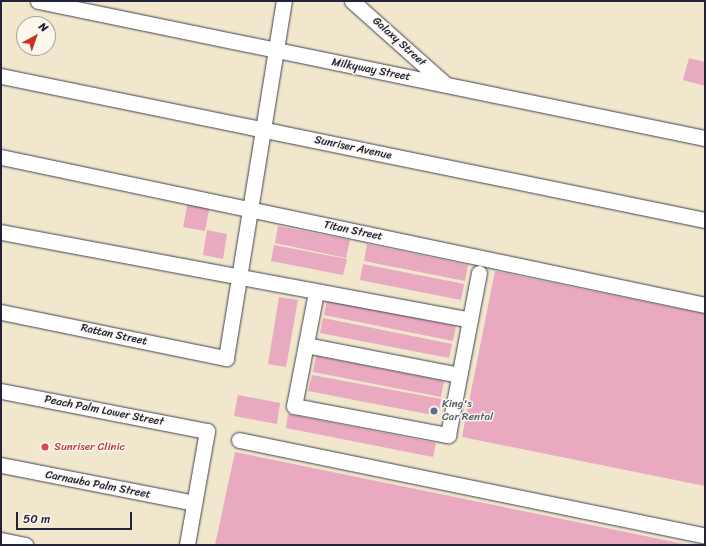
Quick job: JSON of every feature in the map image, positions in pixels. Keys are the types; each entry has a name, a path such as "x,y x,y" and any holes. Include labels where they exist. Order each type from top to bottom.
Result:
{"street":[{"name":"Milkyway Street","path":"38,1 276,52 446,84 705,138"},
{"path":"239,278 284,1"},
{"name":"Galaxy Street","path":"352,1 446,84"},
{"name":"Sunriser Avenue","path":"1,76 705,220"},
{"name":"Titan Street","path":"1,157 705,305"},
{"path":"1,232 239,278 470,320"},
{"path":"316,292 294,406 448,435 479,273"},
{"name":"Rattan Street","path":"1,312 226,358 239,278"},
{"path":"306,345 459,375"},
{"name":"Peach Palm Lower Street","path":"1,391 207,431 194,503"},
{"path":"239,440 705,536"},
{"name":"Carnauba Palm Street","path":"1,465 194,503"},
{"path":"187,545 194,503"},
{"path":"1,540 25,545"}],"building":[{"path":"689,58 705,62 705,86 683,80"},
{"path":"188,201 210,205 205,231 183,227"},
{"path":"278,226 350,240 346,258 275,243"},
{"path":"207,230 227,234 223,259 203,255"},
{"path":"367,244 468,265 465,281 364,261"},
{"path":"274,245 347,259 343,275 271,261"},
{"path":"363,264 464,284 461,300 360,280"},
{"path":"495,271 705,314 705,486 462,437"},
{"path":"279,297 298,300 286,367 268,364"},
{"path":"327,300 456,326 453,341 324,315"},
{"path":"323,318 452,344 449,358 320,333"},
{"path":"316,356 444,381 441,397 313,372"},
{"path":"312,375 441,399 438,416 308,391"},
{"path":"238,395 280,403 277,424 234,416"},
{"path":"288,414 436,443 433,457 286,428"},
{"path":"235,452 684,544 684,545 215,545"}],"place":[{"name":"King's Car Rental","path":"434,411"},
{"name":"Sunriser Clinic","path":"45,447"}]}
